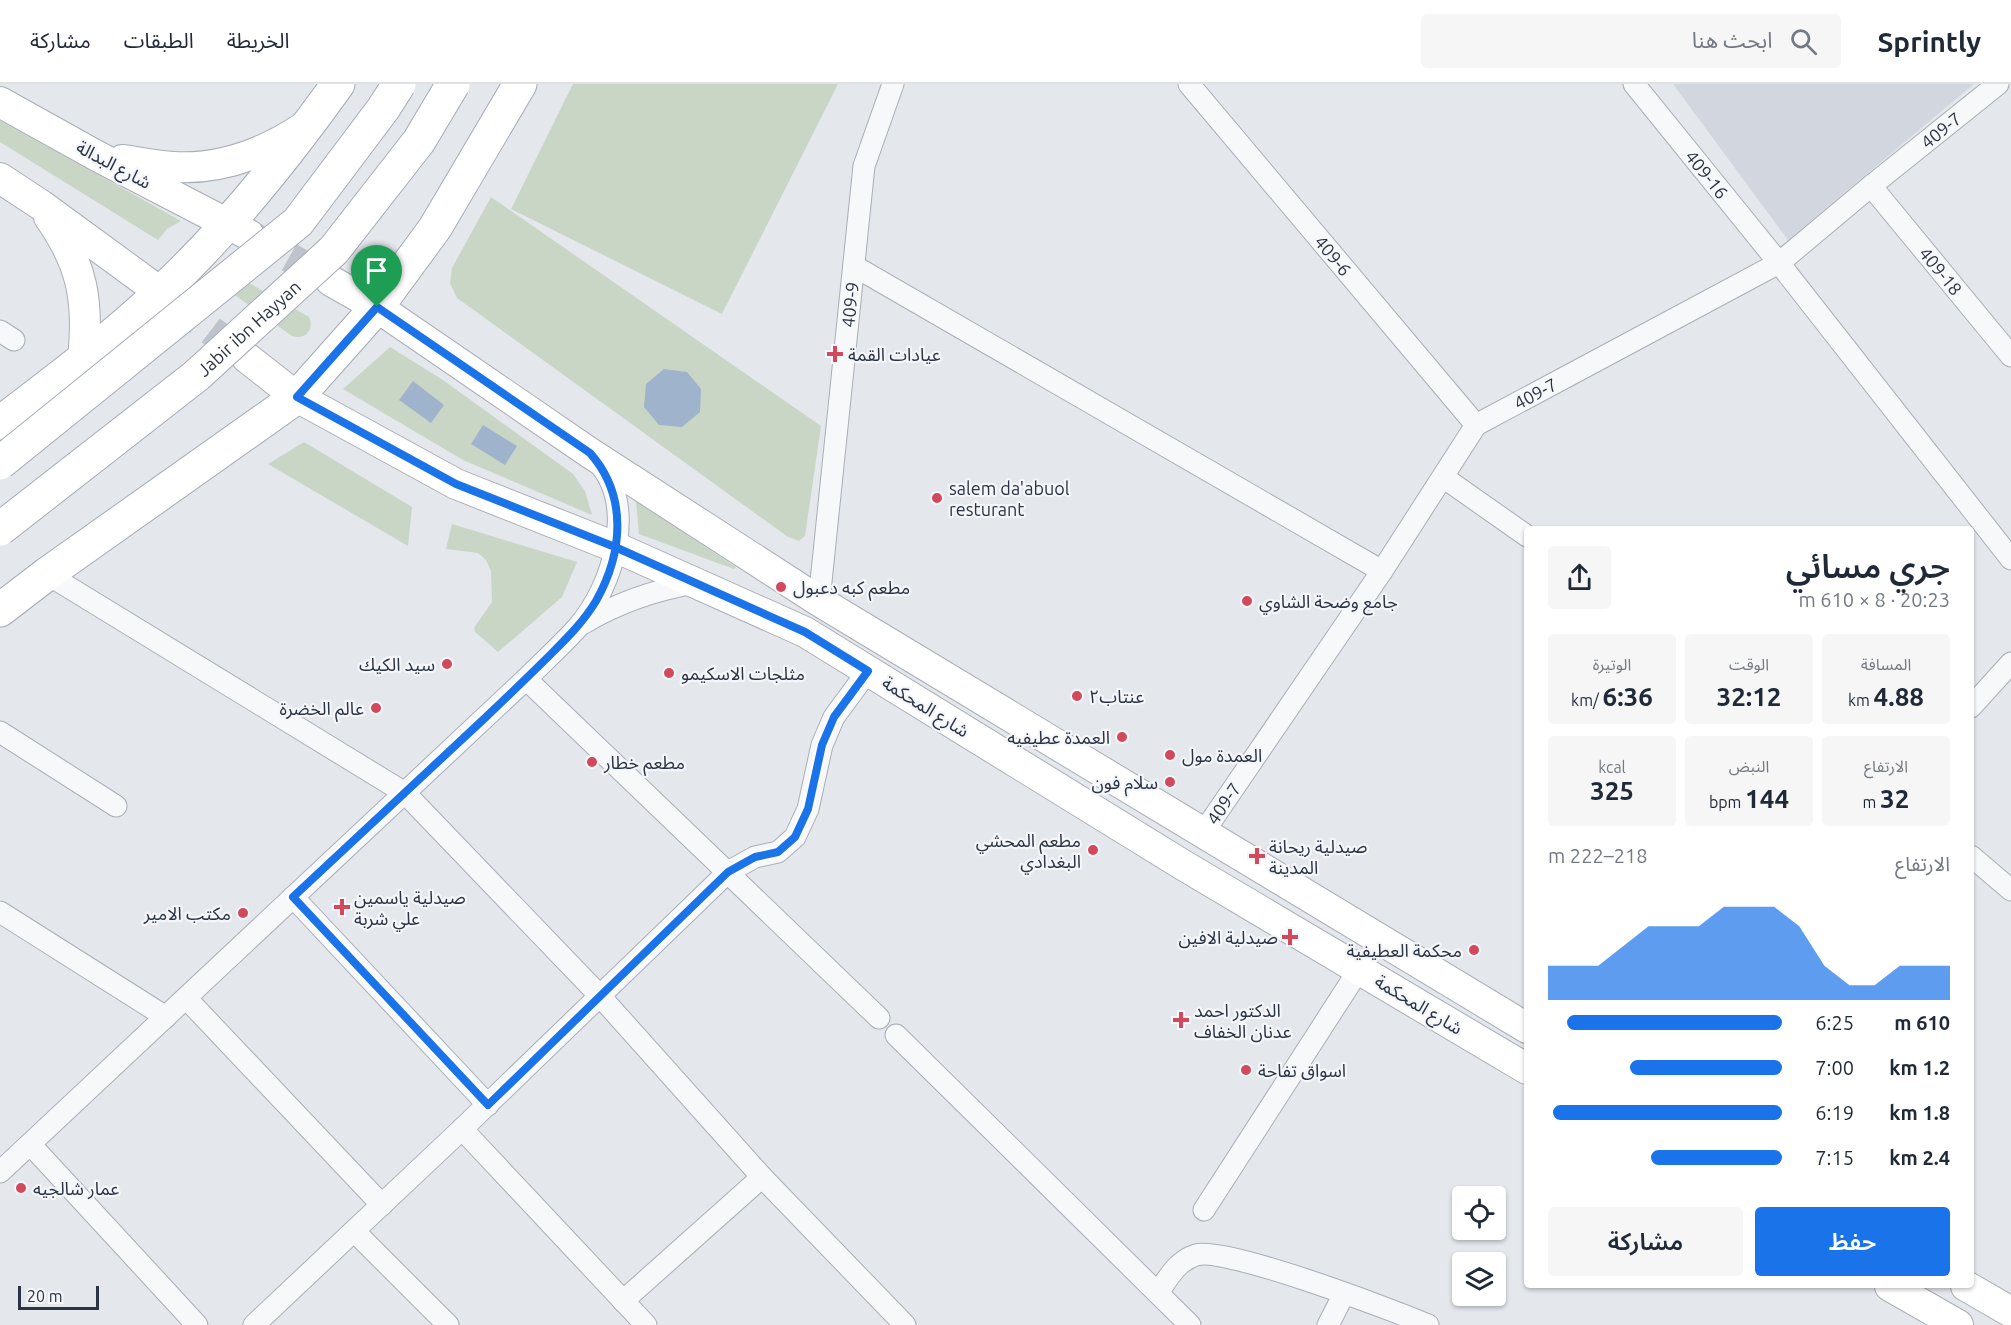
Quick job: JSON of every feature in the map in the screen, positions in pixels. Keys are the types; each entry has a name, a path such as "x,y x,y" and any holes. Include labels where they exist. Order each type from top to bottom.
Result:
{"main road":[{"path":"0,423 168,298 239,229 338,84"},
{"path":"0,463 298,222 383,109 399,84"},
{"name":"Jabir ibn Hayyan","path":"0,529 196,376 334,250 419,141 453,84"},
{"path":"0,610 47,574 297,397 377,307 435,228 520,84"},
{"name":"شارع البدالة","path":"0,102 97,156 239,229"},
{"path":"97,156 173,167 210,166 246,158 281,143 312,121"},
{"path":"0,178 168,298"},
{"path":"40,205 60,232 75,262 84,294 87,327 83,360"},
{"name":"شارع المحكمة","path":"331,281 377,307 590,453 819,601 1524,1026"},
{"name":"شارع المحكمة","path":"247,358 297,397 456,484 615,547 805,632 1183,865 1524,1067"},
{"path":"1893,1288 1958,1325"},
{"path":"1969,1288 2011,1312"}],"street":[{"name":"409-9","path":"819,601 864,166 893,84"},
{"name":"409-6","path":"1189,84 1476,425"},
{"name":"409-16","path":"1634,84 2011,559"},
{"name":"409-7","path":"1203,833 1382,571 1476,425 1779,264 1871,186 1998,84"},
{"name":"409-18","path":"1871,186 2011,356"},
{"path":"854,266 1382,571"},
{"path":"0,1172 526,679 578,626 596,601 606,579 615,547 618,513 610,481 602,466 590,453"},
{"path":"1443,477 1524,534"},
{"path":"47,574 405,793 600,996 762,1177 905,1325"},
{"path":"578,626 609,609 641,596 695,583"},
{"path":"1974,705 2011,663"},
{"path":"254,1325 488,1105 728,872 755,857 778,852 795,837 808,809 822,745 834,717 868,671"},
{"path":"526,679 879,1018"},
{"path":"0,732 116,806"},
{"path":"1974,859 2011,890"},
{"path":"293,897 488,1105"},
{"path":"0,912 166,1017"},
{"path":"1204,1210 1360,968"},
{"path":"186,998 382,1205"},
{"path":"896,1035 1190,1325"},
{"path":"462,1129 646,1325"},
{"path":"30,1144 197,1325"},
{"path":"623,1301 762,1177"},
{"path":"354,1231 448,1325"},
{"path":"1158,1293 1176,1266 1197,1254 1231,1257 1393,1310 1428,1325"},
{"path":"1328,1325 1344,1294"}],"shaded area":[{"path":"1673,84 1974,84 1788,240"}],"green space":[{"path":"573,84 838,84 722,314 511,209"},
{"path":"0,120 181,221 167,229 158,240 0,142"},
{"path":"491,197 821,426 805,536 799,541 788,537 457,298 450,283 452,268"},
{"path":"231,273 309,317 311,326 308,333 301,337 292,336 221,285"},
{"path":"390,347 443,380 573,474 585,491 592,515 463,460 343,389"},
{"path":"304,442 412,507 408,546 268,464"},
{"path":"636,501 736,567 734,569 639,534"},
{"path":"452,524 577,562 562,597 498,652 475,632 474,628 492,602 491,571 486,560 478,553 446,549"}],"water":[{"path":"664,369 687,372 701,389 700,412 682,427 659,425 644,407 646,384"},
{"path":"413,381 444,405 431,423 399,400"},
{"path":"483,425 517,446 505,465 471,444"}],"tunnel":[{"path":"250,235 331,281"},
{"path":"175,303 247,358"}],"place":[{"name":"عيادات القمة","path":"835,354"},
{"name":"salem da'abuol resturant","path":"937,498"},
{"name":"مطعم كبه دعبول","path":"781,587"},
{"name":"جامع وضحة الشاوي","path":"1247,601"},
{"name":"سيد الكيك","path":"447,664"},
{"name":"مثلجات الاسكيمو","path":"669,673"},
{"name":"عنتاب٢","path":"1077,696"},
{"name":"عالم الخضرة","path":"376,708"},
{"name":"العمدة عطيفيه","path":"1122,737"},
{"name":"العمدة مول","path":"1170,755"},
{"name":"مطعم خطار","path":"592,762"},
{"name":"سلام فون","path":"1170,782"},
{"name":"مطعم المحشي البغدادي","path":"1093,850"},
{"name":"صيدلية ريحانة المدينة","path":"1257,856"},
{"name":"صيدلية ياسمين علي شربة","path":"342,907"},
{"name":"مكتب الامير","path":"243,913"},
{"name":"صيدلية الافين","path":"1290,937"},
{"name":"محكمة العطيفية","path":"1474,950"},
{"name":"الدكتور احمد عدنان الخفاف","path":"1181,1020"},
{"name":"اسواق تفاحة","path":"1246,1070"},
{"name":"عمار شالجيه","path":"21,1188"}],"route":[{"path":"377,307 297,397 456,484 615,547 805,632 868,671 834,717 822,745 808,809 795,837 778,852 755,857 728,872 488,1105 293,897 526,679 578,626 596,601 606,579 615,547 618,513 610,481 602,466 590,453 377,307"}]}
